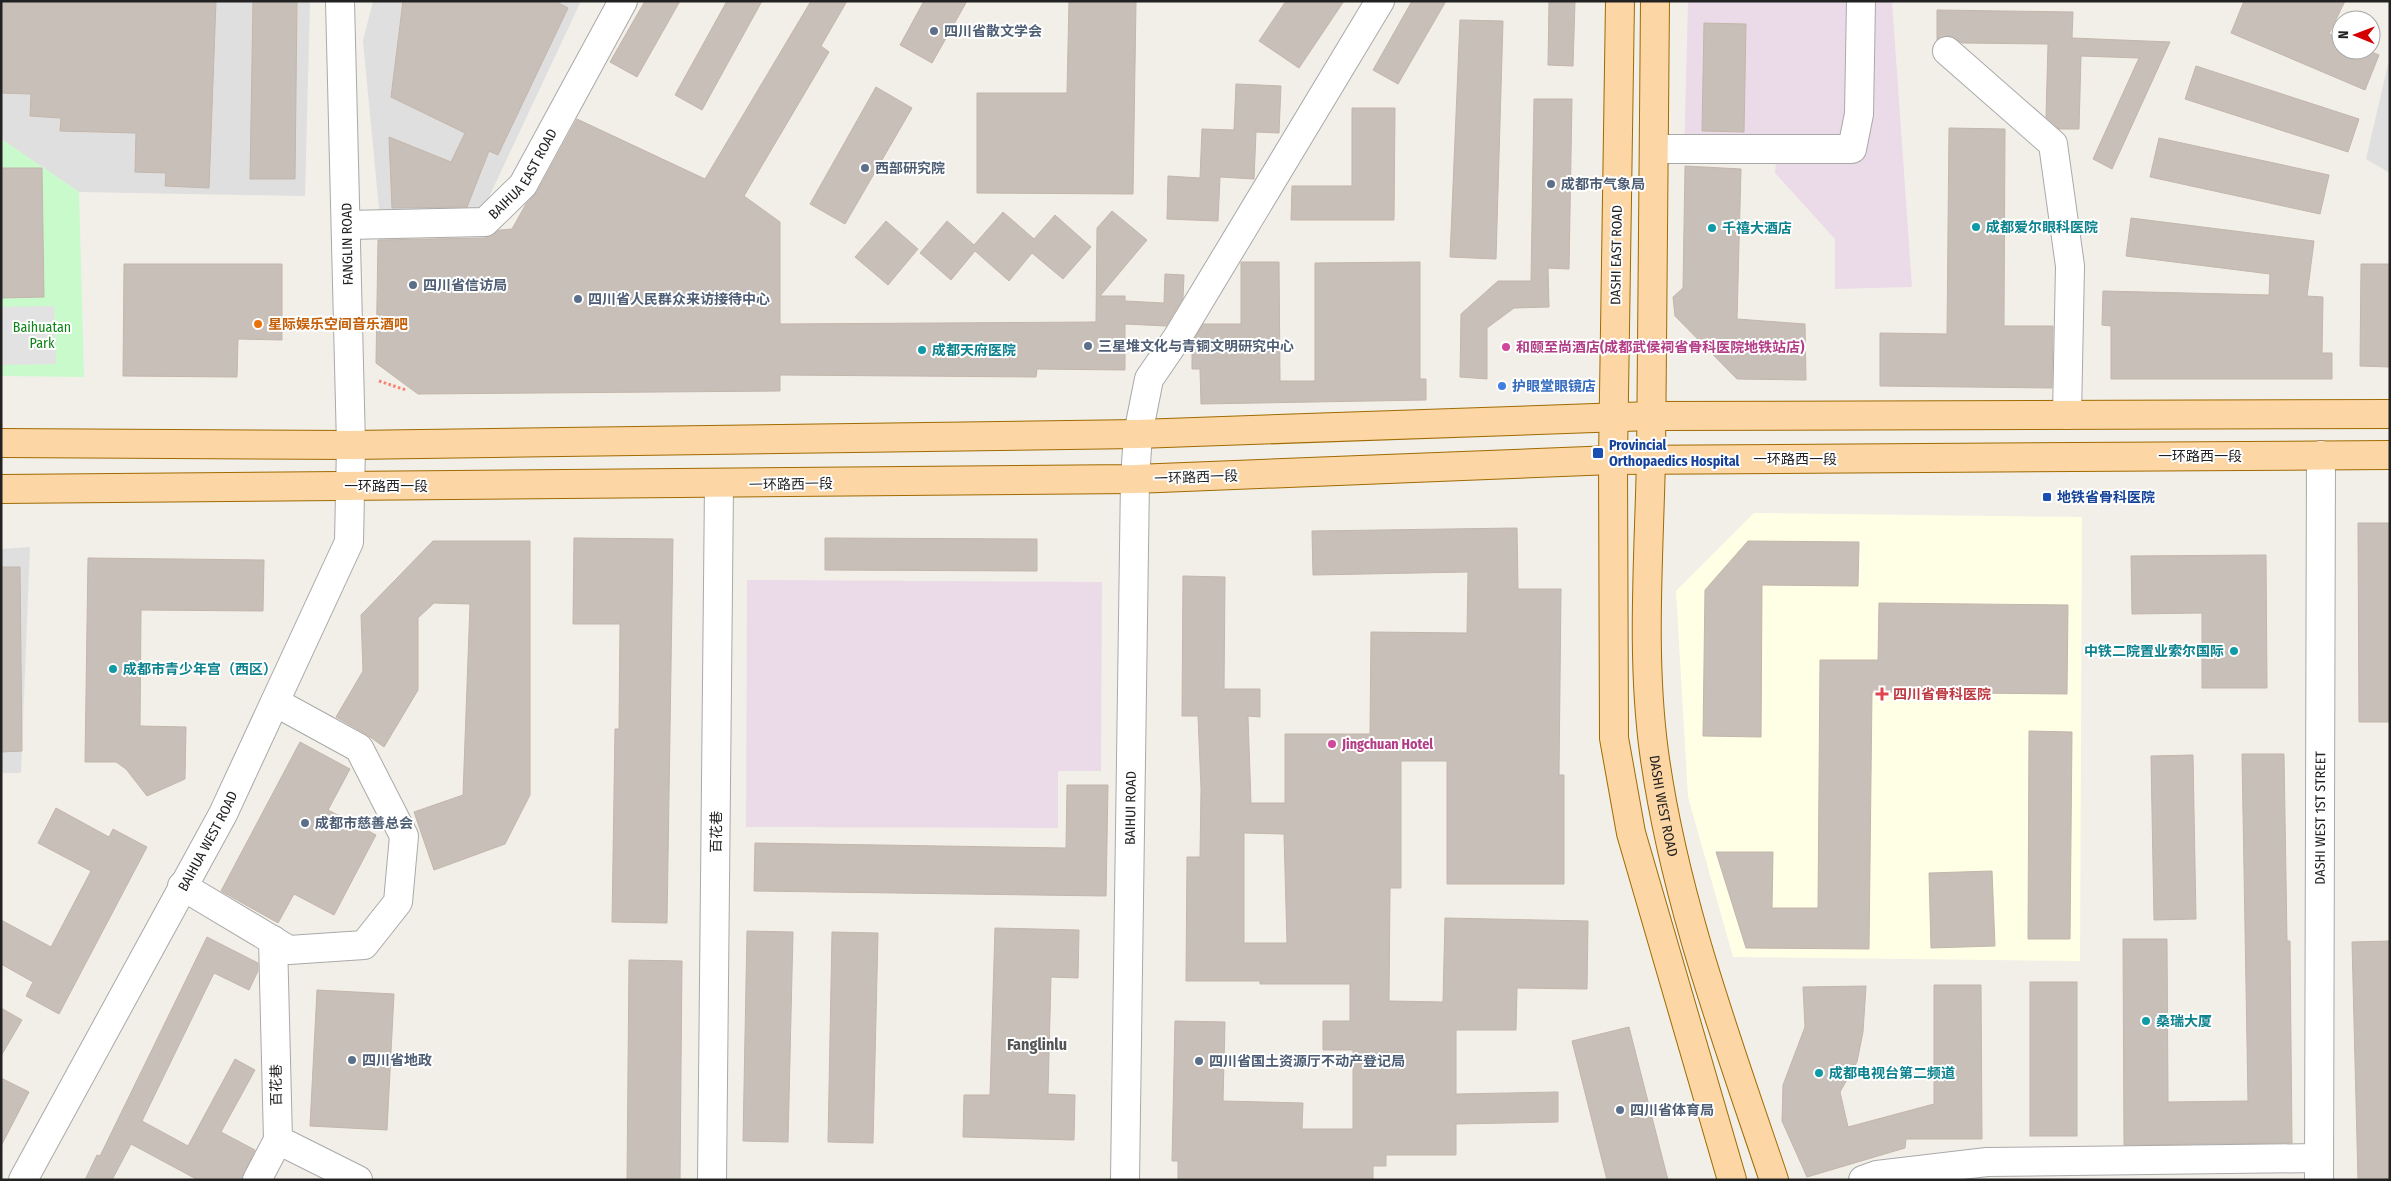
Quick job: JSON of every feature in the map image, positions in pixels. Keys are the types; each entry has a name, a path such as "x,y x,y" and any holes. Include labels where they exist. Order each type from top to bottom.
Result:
{"main road":[{"name":"DASHI EAST ROAD","path":"1614,418 1620,1"},
{"path":"1651,416 1655,1"},
{"path":"1,443 351,445 1138,434 1651,416 2390,414"},
{"name":"DASHI WEST ROAD","path":"1651,416 1647,603 1650,708 1654,751 1664,815 1709,986 1774,1180"},
{"path":"1614,418 1612,690 1614,738 1622,790 1631,834 1732,1180"},
{"name":"一环路西一段","path":"1,489 1135,479 1613,460 2390,455"}],"street":[{"name":"FANGLIN ROAD","path":"340,1 347,225 350,487"},
{"name":"BAIHUA EAST ROAD","path":"347,225 486,222 523,185 624,1"},
{"name":"BAIHUI ROAD","path":"1125,1180 1135,479 1138,434 1148,379 1177,338 1380,1"},
{"path":"1654,148 1852,149 1859,114 1861,1"},
{"path":"1947,51 2053,144 2070,266 2067,416"},
{"name":"DASHI WEST 1ST STREET","path":"2319,1169 2321,455"},
{"name":"百花巷","path":"712,1180 719,484"},
{"name":"BAIHUA WEST ROAD","path":"23,1180 223,814 349,542 350,487"},
{"path":"182,886 289,950 364,946 398,902 404,836 359,748 275,702"},
{"name":"百花巷","path":"273,940 278,1140"},
{"path":"257,1180 278,1140 358,1180"},
{"path":"1863,1180 1877,1175 1987,1162 2319,1169"}],"path":[{"path":"379,381 406,390"}],"shaded area":[{"path":"1,1 310,1 305,196 79,192 1,139"},
{"path":"373,1 581,1 481,214 379,209 363,41"},
{"path":"1688,1 1892,1 1912,287 1835,289 1835,239 1775,173 1776,161 1684,159"},
{"path":"2390,56 2390,173 2366,159"},
{"path":"54,306 56,364 1,365 1,307"},
{"name":"四川省骨科医院","path":"1754,513 2082,517 2080,961 1733,957 1688,797 1676,591"},
{"path":"30,547 21,773 1,773 1,549"},
{"path":"747,580 1102,582 1101,771 1058,771 1058,828 746,827"}],"green space":[{"name":"Baihuatan Park","path":"1,139 79,192 84,377 1,376"}],"building":[{"path":"1,1 216,1 209,188 165,186 166,173 135,172 136,133 60,131 61,118 30,116 31,94 1,93"},
{"path":"253,1 297,1 295,179 250,179"},
{"path":"403,1 555,1 568,8 498,155 489,151 467,207 392,208 389,137 451,162 465,133 391,97"},
{"path":"645,1 680,1 637,77 610,62"},
{"path":"727,1 762,1 702,110 675,95"},
{"name":"四川省人民群众来访接待中心","path":"811,1 847,1 821,46 829,52 744,196 780,222 780,324 1096,322 1097,228 1112,211 1147,240 1100,296 1125,296 1125,301 1164,303 1165,274 1184,275 1183,298 1166,326 1125,324 1125,370 1037,369 1036,377 780,375 780,391 418,394 376,363 378,240 485,238 500,230 512,229 526,204 537,192 577,119 705,179"},
{"path":"924,1 967,1 932,63 900,45"},
{"path":"1069,1 1136,1 1133,194 977,193 977,93 1067,93"},
{"path":"1286,1 1344,1 1299,68 1259,41"},
{"path":"1412,1 1446,1 1398,84 1373,70"},
{"path":"1549,1 1575,1 1573,66 1548,65"},
{"path":"2244,1 2345,1 2341,10 2331,10 2331,30 2329,34 2331,35 2331,60 2377,60 2365,90 2231,33"},
{"path":"1937,10 2073,12 2072,38 2170,42 2112,169 2093,159 2139,58 2081,56 2079,129 2059,129 2046,117 2048,44 1962,43 1950,36 1937,40"},
{"path":"1460,20 1503,21 1496,259 1450,257"},
{"path":"1704,23 1746,24 1744,132 1702,131"},
{"path":"2196,66 2359,119 2348,152 2185,99"},
{"path":"1236,84 1281,86 1279,133 1256,132 1254,179 1220,177 1218,221 1167,219 1168,176 1200,178 1202,129 1234,130"},
{"path":"876,87 912,108 845,224 810,204"},
{"name":"成都市气象局","path":"1534,99 1572,99 1569,269 1548,268 1549,307 1514,308 1487,328 1487,379 1460,377 1461,314 1498,281 1531,281"},
{"path":"1352,108 1395,108 1394,220 1291,220 1292,186 1352,186"},
{"name":"成都爱尔眼科医院","path":"1949,128 2005,129 2004,326 2053,326 2052,388 1880,386 1880,333 1947,334"},
{"path":"2159,138 2329,175 2320,214 2150,177"},
{"name":"千禧大酒店","path":"1685,166 1741,169 1737,319 1805,324 1806,380 1737,379 1675,316 1673,297 1683,288"},
{"path":"1,168 42,168 44,297 1,298"},
{"path":"1003,212 1034,239 1055,215 1091,247 1063,279 1032,253 1009,281 975,251 951,280 920,253 947,221 974,245"},
{"path":"2131,218 2314,241 2307,296 2323,297 2322,353 2332,353 2332,379 2111,379 2111,326 2102,325 2103,291 2269,295 2270,274 2126,256"},
{"path":"886,221 918,249 888,285 855,257"},
{"path":"1241,262 1279,262 1280,381 1315,381 1315,263 1420,262 1420,379 1426,379 1426,400 1201,404 1200,369 1192,369 1192,343 1203,324 1241,324"},
{"path":"124,264 282,264 282,340 238,339 237,377 123,376"},
{"path":"2361,264 2390,264 2390,367 2360,366"},
{"path":"2358,523 2390,523 2390,722 2359,722"},
{"path":"1517,528 1518,589 1561,589 1559,775 1564,775 1564,884 1447,884 1447,761 1401,761 1401,888 1390,888 1389,1001 1443,1002 1445,918 1588,921 1587,989 1517,988 1516,1030 1456,1030 1456,1094 1558,1092 1558,1122 1456,1124 1456,1155 1386,1155 1386,1166 1373,1166 1373,1180 1178,1180 1178,1161 1172,1161 1175,1021 1225,1022 1223,1101 1303,1103 1302,1129 1353,1129 1353,1050 1323,1050 1323,1021 1350,1021 1350,984 1260,984 1260,981 1186,981 1187,857 1200,857 1201,789 1198,716 1182,716 1183,576 1225,577 1224,689 1260,689 1260,717 1248,716 1251,803 1285,803 1285,734 1370,734 1371,632 1467,633 1468,572 1313,575 1312,531","holes":["1244,833 1284,834 1287,943 1244,943"]},
{"path":"574,538 673,539 667,923 612,922 615,729 619,729 620,624 573,624"},
{"path":"825,538 1037,539 1037,571 825,570"},
{"path":"433,541 530,541 530,795 505,844 434,870 414,812 463,795 470,604 434,603 418,618 418,690 384,747 336,717 363,671 361,615"},
{"path":"1748,541 1859,542 1858,586 1762,585 1761,737 1703,736 1705,590"},
{"name":"中铁二院置业索尔国际","path":"2266,555 2267,688 2202,688 2202,613 2132,614 2131,556"},
{"name":"成都市青少年宫（西区）","path":"88,558 264,560 263,611 141,610 140,726 186,727 185,779 147,796 126,769 116,762 85,762"},
{"path":"1,567 20,567 22,751 1,752"},
{"path":"1879,603 2068,605 2067,694 1872,692 1869,949 1746,948 1716,852 1773,852 1772,908 1818,908 1820,660 1878,660"},
{"path":"2029,731 2072,732 2070,939 2028,939"},
{"name":"成都市慈善总会","path":"300,742 350,769 328,810 376,835 334,915 294,894 278,923 221,891"},
{"name":"桑瑞大厦","path":"2242,754 2284,754 2287,941 2290,941 2292,1143 2124,1145 2123,939 2167,939 2168,1102 2248,1101"},
{"path":"2193,755 2196,919 2154,920 2151,756"},
{"path":"1067,785 1108,785 1106,896 754,891 755,843 1066,848"},
{"path":"56,808 109,837 113,829 147,847 59,1014 26,996 33,982 1,964 1,920 51,947 91,871 38,843"},
{"path":"1992,871 1995,946 1931,948 1929,873"},
{"path":"995,928 1079,930 1078,978 1051,977 1048,1094 1075,1095 1074,1140 963,1137 964,1095 990,1095"},
{"path":"747,931 793,932 788,1142 743,1141"},
{"path":"832,932 878,933 873,1143 828,1142"},
{"path":"207,937 258,963 258,971 249,990 214,973 142,1121 188,1146 235,1059 255,1070 221,1132 255,1150 242,1180 198,1180 131,1144 112,1180 85,1180 97,1155 100,1156"},
{"path":"2389,941 2390,1180 2358,1180 2352,942"},
{"path":"629,960 682,961 680,1180 627,1180"},
{"path":"2030,982 2077,982 2077,1136 2030,1136"},
{"name":"成都电视台第二频道","path":"1934,985 1981,985 1982,1139 1906,1139 1905,1148 1807,1177 1782,1121 1783,1085 1805,1027 1803,987 1866,986 1863,1032 1857,1062 1840,1092 1848,1127 1934,1104"},
{"name":"四川省地政","path":"317,990 394,994 387,1130 310,1126"},
{"path":"1,1008 22,1020 1,1056"},
{"name":"四川省体育局","path":"1629,1027 1668,1180 1607,1180 1572,1041"},
{"path":"1,1078 29,1092 1,1146"}],"place":[{"name":"四川省散文学会","path":"934,31"},
{"name":"西部研究院","path":"865,168"},
{"name":"成都市气象局","path":"1551,184"},
{"name":"成都爱尔眼科医院","path":"1976,227"},
{"name":"千禧大酒店","path":"1712,228"},
{"name":"四川省信访局","path":"413,285"},
{"name":"四川省人民群众来访接待中心","path":"578,299"},
{"name":"星际娱乐空间音乐酒吧","path":"258,324"},
{"name":"三星堆文化与青铜文明研究中心","path":"1088,346"},
{"name":"和颐至尚酒店(成都武侯祠省骨科医院地铁站店)","path":"1506,347"},
{"name":"成都天府医院","path":"922,350"},
{"name":"护眼堂眼镜店","path":"1502,386"},
{"name":"Provincial Orthopaedics Hospital","path":"1598,453"},
{"name":"地铁省骨科医院","path":"2047,497"},
{"name":"中铁二院置业索尔国际","path":"2234,651"},
{"name":"成都市青少年宫（西区）","path":"113,669"},
{"name":"四川省骨科医院","path":"1882,694"},
{"name":"Jingchuan Hotel","path":"1332,744"},
{"name":"成都市慈善总会","path":"305,823"},
{"name":"桑瑞大厦","path":"2146,1021"},
{"name":"四川省地政","path":"352,1060"},
{"name":"四川省国土资源厅不动产登记局","path":"1199,1061"},
{"name":"成都电视台第二频道","path":"1819,1073"},
{"name":"四川省体育局","path":"1620,1110"}],"district":[{"name":"Fanglinlu","path":"1037,1044"}]}
